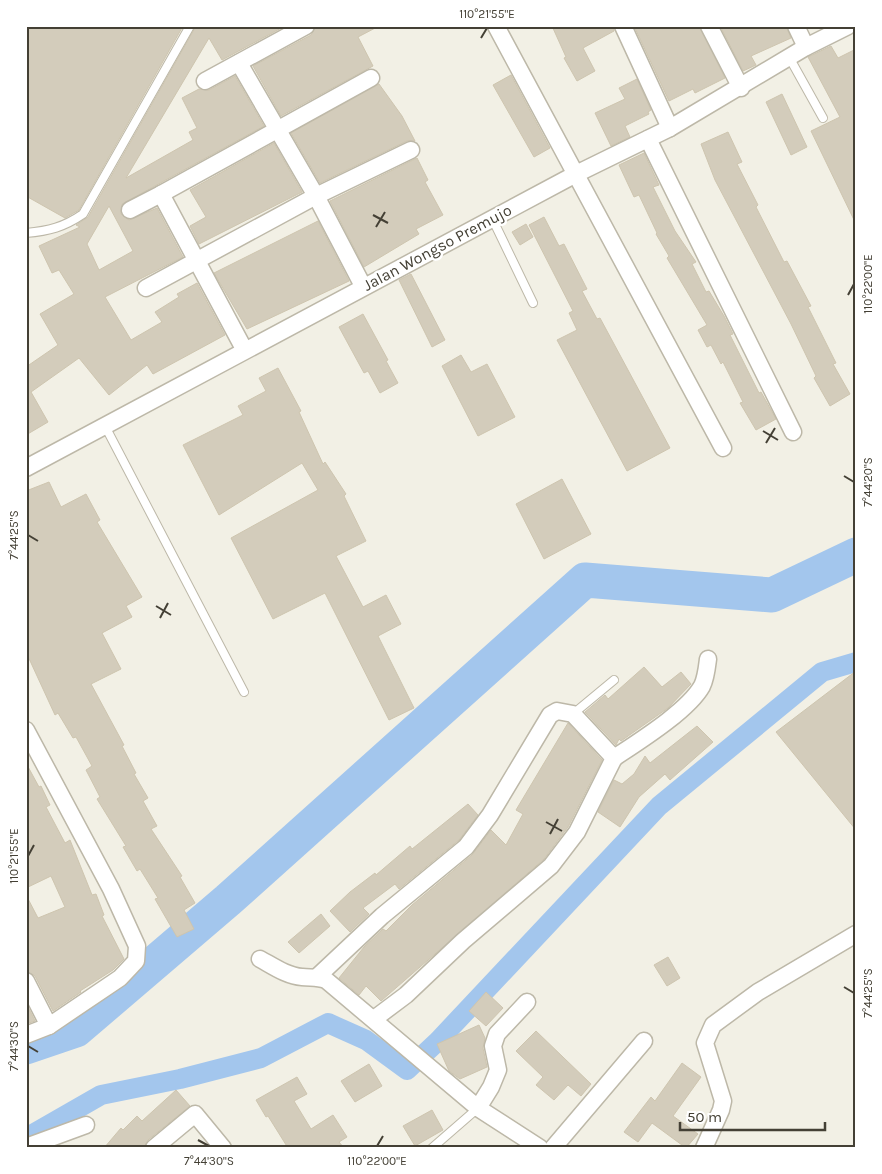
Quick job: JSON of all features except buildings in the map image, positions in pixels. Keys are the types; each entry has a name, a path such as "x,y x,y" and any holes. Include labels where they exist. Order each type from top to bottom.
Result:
{"street":[{"path":"205,81 306,26"},
{"path":"496,26 723,448"},
{"path":"623,26 670,128"},
{"path":"709,26 741,88"},
{"path":"796,26 806,47"},
{"name":"Jalan Wongso Premujo","path":"26,468 244,349 492,218 670,128 841,28"},
{"path":"239,63 316,196 364,286"},
{"path":"130,210 371,78"},
{"path":"648,139 794,432"},
{"path":"146,288 316,196 411,150"},
{"path":"160,194 244,349"},
{"path":"374,1019 406,995 462,940 551,866 577,832 614,758 657,728 692,699 702,685 708,659"},
{"path":"316,977 382,916 466,846 490,815 550,715 557,711 572,714 614,758"},
{"path":"26,730 110,889 137,946 136,961 120,978 49,1026 26,1035"},
{"path":"704,1148 721,1110 723,1101 705,1043 713,1024 758,992 856,934"},
{"path":"260,959 283,972 301,977 316,977 326,980 478,1108 540,1148"},
{"path":"26,981 49,1026"},
{"path":"478,1108 491,1087 498,1070 494,1051 497,1034 527,1002"},
{"path":"553,1148 644,1041"},
{"path":"154,1148 195,1114 223,1148"},
{"path":"26,1147 86,1125"}],"lane":[{"path":"26,233 45,232 65,226 83,214 190,26"},
{"path":"789,57 823,118"},
{"path":"492,218 534,303"},
{"path":"105,426 244,692"},
{"path":"572,714 614,680"},
{"path":"432,1148 478,1108"}],"waterway":[{"path":"26,1047 76,1030 228,900 585,580 772,595 856,555"},
{"path":"26,1138 101,1095 180,1079 261,1058 328,1023 366,1040 407,1070 438,1041 659,806 822,672 856,662"}]}
